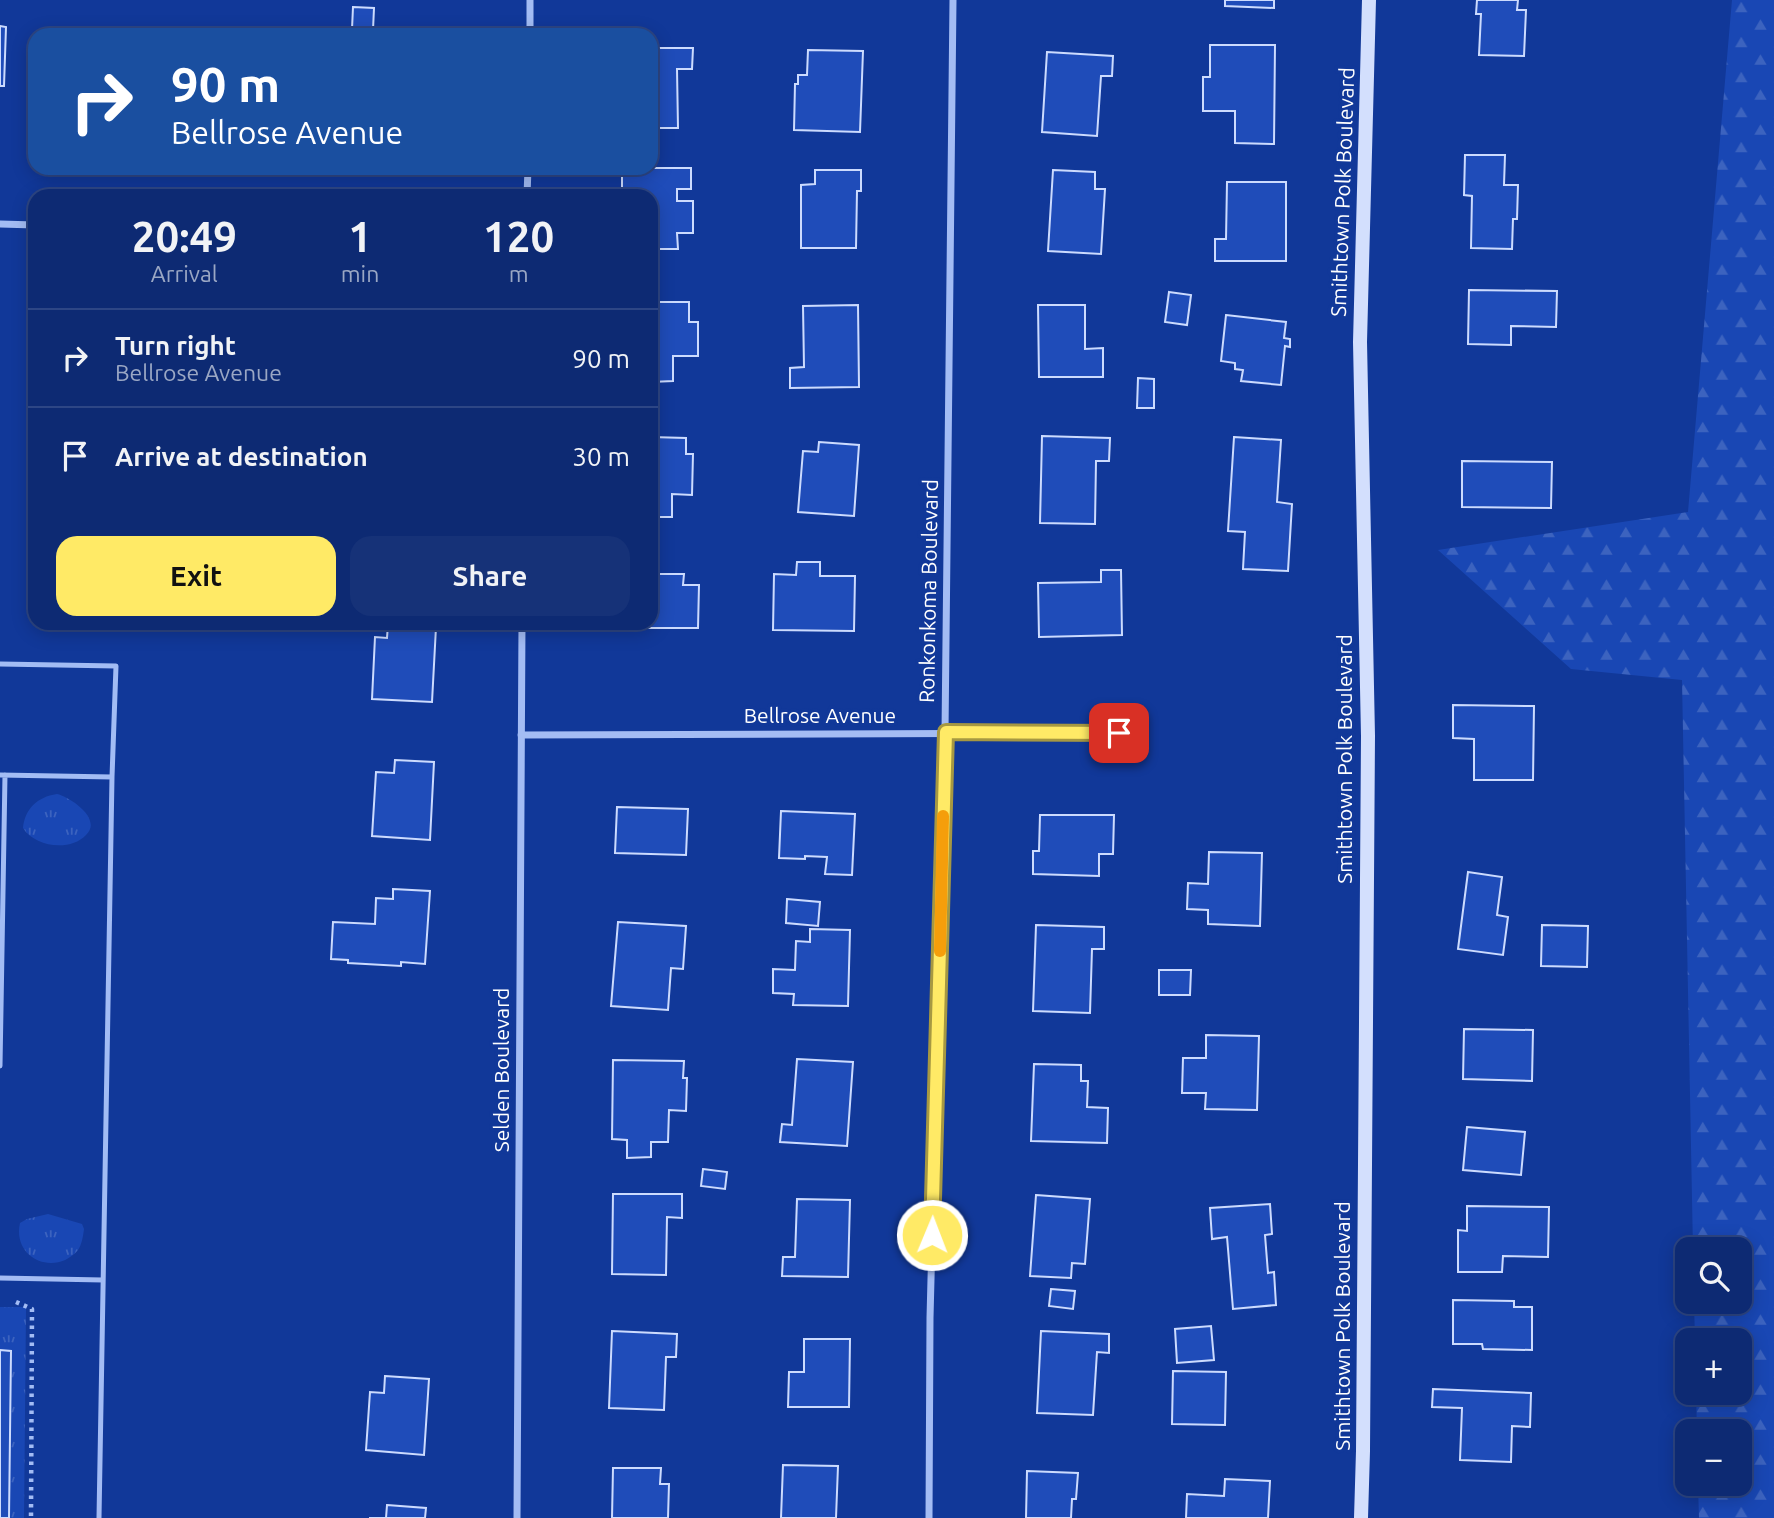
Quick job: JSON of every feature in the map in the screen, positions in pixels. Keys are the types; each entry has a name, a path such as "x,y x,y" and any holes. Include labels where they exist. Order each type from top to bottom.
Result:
{"street":[{"path":"530,0 530,28"},
{"name":"Ronkonkoma Boulevard","path":"929,1518 930,1318 946,732 953,0"},
{"name":"Smithtown Polk Boulevard","path":"1361,1518 1368,736 1360,342 1369,0"},
{"path":"0,224 28,225"},
{"name":"Selden Boulevard","path":"517,1518 522,630"},
{"name":"Bellrose Avenue","path":"521,735 1119,733"}],"lane":[{"path":"0,664 116,666 99,1518"},
{"path":"0,1066 3,775 112,777"},
{"path":"0,1278 103,1280"}],"path":[{"path":"10,1302 32,1309 31,1518"}],"green space":[{"path":"1732,0 1774,0 1774,1518 1699,1518 1698,1496 1752,1496 1752,1419 1697,1419 1696,1405 1752,1405 1752,1328 1695,1328 1694,1314 1752,1314 1752,1237 1693,1237 1682,680 1571,669 1438,550 1688,512"},
{"path":"57,794 76,804 88,816 90,822 86,835 71,844 44,843 23,828 26,815 33,805"},
{"path":"48,1214 82,1224 84,1229 78,1250 69,1258 58,1262 37,1260 22,1246 19,1236 20,1223"},
{"path":"0,1307 26,1307 24,1518 9,1518 11,1351 0,1350"}],"building":[{"path":"1225,0 1274,0 1274,8 1225,6"},
{"path":"1477,0 1518,0 1517,10 1526,10 1524,56 1479,55 1481,14 1476,14"},
{"path":"353,7 374,8 373,28 352,28"},
{"path":"0,26 6,27 4,86 0,86"},
{"path":"1210,45 1275,45 1274,144 1235,143 1235,111 1203,111 1203,77 1210,77"},
{"path":"658,48 693,48 692,69 677,69 678,128 658,128"},
{"path":"808,50 863,51 860,132 794,130 795,84 798,84 798,75 807,75"},
{"path":"1047,52 1113,56 1112,76 1101,76 1097,136 1042,132"},
{"path":"1465,155 1505,155 1504,185 1518,185 1517,219 1513,219 1512,249 1471,248 1472,196 1464,195"},
{"path":"658,168 691,168 691,189 677,189 677,201 693,201 693,233 677,233 678,249 658,249 658,189 622,189 622,175 658,175"},
{"path":"815,170 861,170 861,191 857,191 856,248 801,248 801,185 815,184"},
{"path":"1053,170 1095,172 1095,189 1105,189 1101,254 1048,251"},
{"path":"1227,182 1286,182 1286,261 1215,261 1215,239 1226,239"},
{"path":"1469,290 1557,291 1556,327 1511,326 1511,345 1468,344"},
{"path":"1169,292 1191,295 1187,325 1165,322"},
{"path":"658,302 689,302 689,322 698,322 698,356 673,356 673,381 658,382"},
{"path":"858,305 859,387 790,388 790,368 804,367 803,306"},
{"path":"1038,305 1085,305 1085,349 1103,348 1103,377 1039,377"},
{"path":"1226,315 1286,322 1284,338 1290,339 1290,347 1285,346 1281,385 1241,381 1243,370 1235,369 1235,363 1221,361"},
{"path":"1138,378 1154,379 1154,408 1137,408"},
{"path":"1042,436 1110,438 1109,461 1096,461 1095,524 1040,523"},
{"path":"658,437 686,438 686,454 693,454 692,495 672,494 672,517 658,517"},
{"path":"1234,437 1281,440 1277,502 1292,504 1288,571 1243,569 1245,532 1228,531"},
{"path":"819,442 859,445 854,516 798,512 803,451 818,452"},
{"path":"1462,461 1552,462 1551,508 1462,507"},
{"path":"797,562 820,562 820,576 855,576 854,631 773,630 774,574 796,575"},
{"path":"1101,570 1121,570 1122,635 1039,637 1038,583 1101,582"},
{"path":"658,574 684,574 683,585 699,585 698,628 658,628"},
{"path":"388,630 436,630 432,702 372,699 375,637 387,638"},
{"path":"1453,705 1534,706 1533,780 1474,780 1474,739 1453,738"},
{"path":"395,760 434,762 430,840 372,836 376,772 394,773"},
{"path":"617,807 688,809 686,855 615,853"},
{"path":"781,811 855,814 852,875 825,874 827,857 779,858"},
{"path":"1040,815 1114,815 1113,854 1099,854 1099,876 1033,874 1033,851 1039,851"},
{"path":"1209,852 1262,853 1260,926 1208,924 1208,910 1187,909 1188,883 1208,884"},
{"path":"1468,872 1502,877 1497,915 1508,917 1503,955 1458,949"},
{"path":"393,889 430,891 425,964 401,962 401,966 348,963 348,960 331,959 333,922 375,924 376,898 393,899"},
{"path":"787,899 820,902 818,926 786,923"},
{"path":"618,922 686,926 683,969 671,968 668,1010 611,1006"},
{"path":"1036,925 1104,927 1104,949 1092,949 1090,1013 1033,1011"},
{"path":"1542,925 1588,926 1587,967 1541,966"},
{"path":"810,929 850,930 848,1006 793,1005 794,994 773,993 773,969 795,970 796,941 810,942"},
{"path":"1159,970 1191,970 1190,995 1159,995"},
{"path":"1464,1029 1533,1030 1532,1081 1463,1079"},
{"path":"1206,1035 1259,1036 1257,1110 1205,1109 1206,1093 1182,1093 1183,1058 1206,1058"},
{"path":"797,1059 853,1062 847,1146 780,1142 782,1124 792,1125"},
{"path":"613,1060 684,1061 683,1078 687,1078 686,1111 669,1110 668,1142 651,1142 651,1157 627,1158 627,1140 612,1139"},
{"path":"1034,1064 1081,1065 1081,1081 1088,1081 1087,1107 1108,1108 1107,1143 1031,1141"},
{"path":"1467,1127 1525,1132 1521,1175 1463,1170"},
{"path":"703,1169 727,1172 725,1189 701,1186"},
{"path":"613,1194 682,1194 682,1218 667,1217 666,1275 612,1274"},
{"path":"1036,1195 1090,1199 1085,1264 1072,1263 1071,1278 1030,1276"},
{"path":"797,1199 850,1200 848,1277 782,1276 783,1257 795,1257"},
{"path":"1270,1204 1272,1234 1265,1235 1268,1273 1274,1272 1276,1305 1233,1309 1227,1237 1212,1239 1210,1208"},
{"path":"1467,1206 1549,1207 1548,1257 1503,1256 1502,1272 1458,1272 1458,1230 1467,1231"},
{"path":"1051,1289 1075,1291 1073,1309 1049,1306"},
{"path":"1453,1300 1514,1301 1514,1307 1532,1307 1532,1350 1483,1349 1482,1344 1453,1344"},
{"path":"1211,1326 1214,1360 1177,1363 1175,1329"},
{"path":"612,1331 677,1334 676,1357 666,1357 664,1410 609,1408"},
{"path":"1041,1331 1109,1334 1109,1353 1097,1352 1093,1415 1037,1413"},
{"path":"804,1339 850,1339 849,1407 788,1407 789,1372 804,1372"},
{"path":"0,1350 11,1351 9,1518 0,1518"},
{"path":"1173,1371 1226,1372 1225,1425 1172,1424"},
{"path":"385,1376 429,1379 424,1455 366,1450 370,1392 384,1393"},
{"path":"1433,1389 1531,1393 1530,1427 1512,1426 1511,1462 1460,1460 1462,1408 1432,1407"},
{"path":"783,1465 838,1466 836,1518 781,1518"},
{"path":"613,1468 661,1468 660,1484 669,1484 668,1518 612,1518"},
{"path":"1027,1471 1078,1473 1071,1518 1026,1518"},
{"path":"1225,1479 1270,1481 1268,1518 1186,1518 1187,1494 1224,1496"},
{"path":"387,1505 426,1508 425,1518 386,1518"}],"slow traffic":[{"path":"940,951 943,816"}],"route":[{"path":"932,1235 946,732 1119,733"}]}
